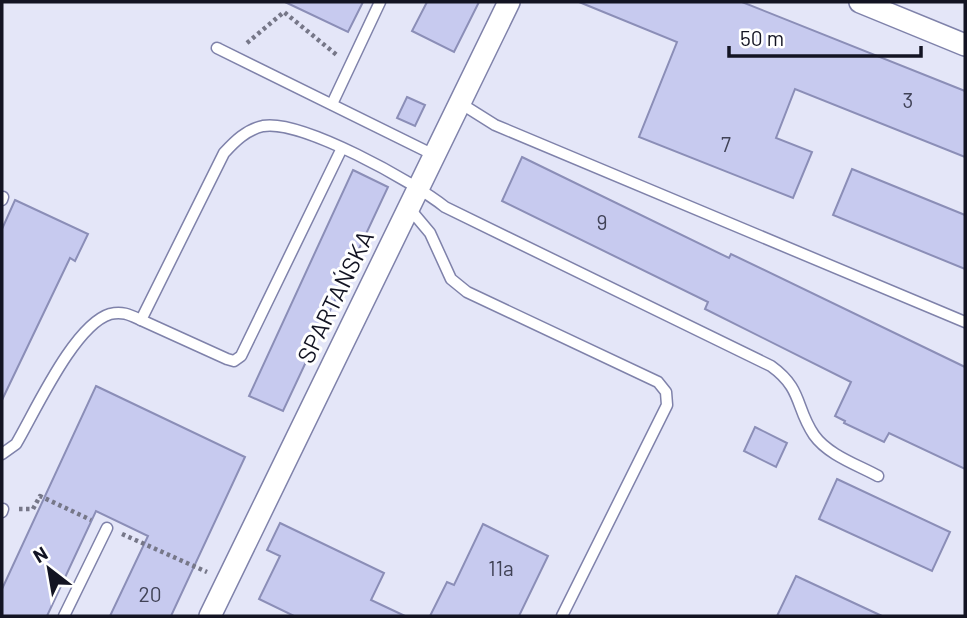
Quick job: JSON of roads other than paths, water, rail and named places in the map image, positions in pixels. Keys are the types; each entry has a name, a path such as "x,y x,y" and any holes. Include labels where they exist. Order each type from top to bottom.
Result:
{"street":[{"name":"SPARTAŃSKA","path":"210,616 509,2"},
{"path":"860,2 965,45"}],"lane":[{"path":"332,104 380,2"},
{"path":"216,48 434,155"},
{"path":"460,103 495,125 965,321"},
{"path":"141,320 206,184 224,153 239,137 263,126 285,125 419,186 445,207 771,366 785,376 798,393 814,435 829,449 878,476"},
{"path":"2,454 16,444 72,348 93,324 109,315 126,313 227,359 234,361 241,356 341,150"},
{"path":"409,208 430,233 452,279 467,292 658,382 666,392 667,405 562,616"},
{"path":"64,616 107,528"}]}
